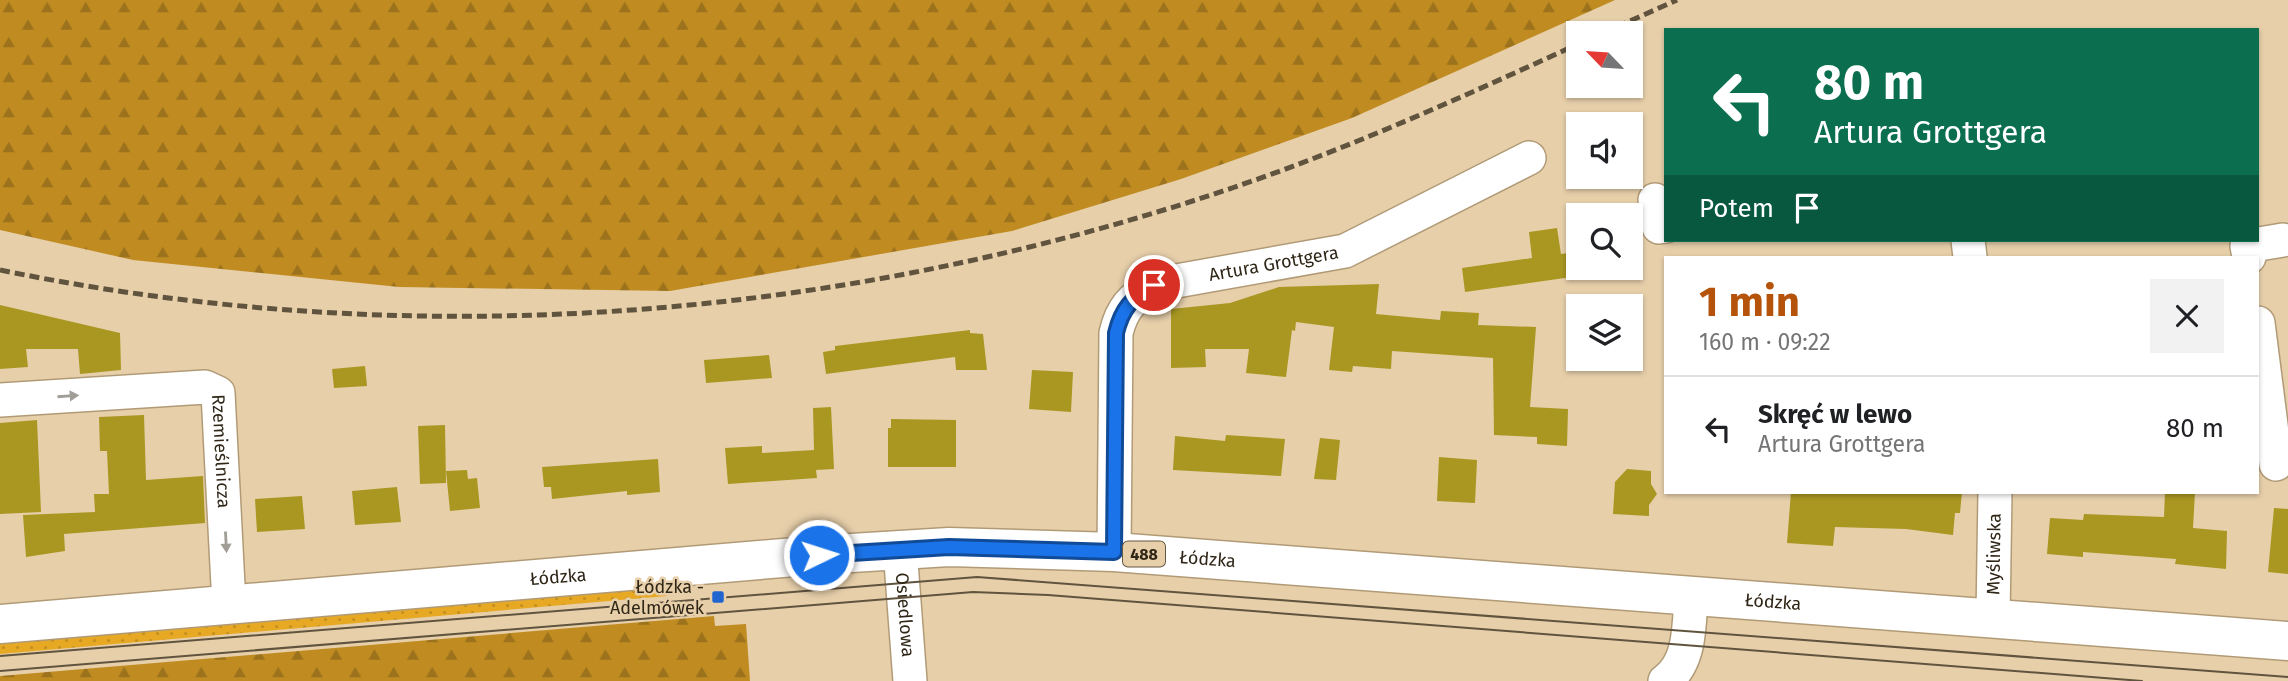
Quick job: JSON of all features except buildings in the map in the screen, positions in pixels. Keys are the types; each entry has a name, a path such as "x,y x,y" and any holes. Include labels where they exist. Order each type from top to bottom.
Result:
{"main road":[{"name":"Łódzka","path":"0,624 900,549 1027,547 1993,617 2288,642"}],"street":[{"name":"Artura Grottgera","path":"1114,552 1116,333 1120,316 1130,299 1154,285 1345,251 1530,158"},
{"path":"2249,256 2247,246 2283,240"},
{"path":"2259,332 2274,464"},
{"name":"Rzemieślnicza","path":"0,400 205,387 218,393 229,605"},
{"name":"Myśliwska","path":"1993,617 1995,494"},
{"name":"Osiedlowa","path":"900,549 910,681"},
{"path":"1665,681 1677,670 1682,660 1691,596"}],"shaded area":[{"path":"666,586 667,596 0,654 0,641"}],"green space":[{"path":"0,0 1615,0 1352,118 1181,179 1012,231 670,291 399,287 133,260 0,230"},
{"path":"714,616 715,626 746,624 750,681 0,681 0,676"}],"tram line":[{"path":"0,656 977,577 2288,677"},
{"path":"0,671 973,592 1048,595 2142,681"}],"railway":[{"path":"1630,21 1677,0"},
{"path":"0,270 154,296 310,311 466,316 621,311 776,295 930,269 1082,233 1232,188 1364,139 1566,49"}],"place":[{"name":"Łódzka - Adelmówek","path":"718,597"}],"route":[{"path":"819,555 949,547 1027,547 1114,552 1116,333 1120,316 1130,299 1154,285"}]}
